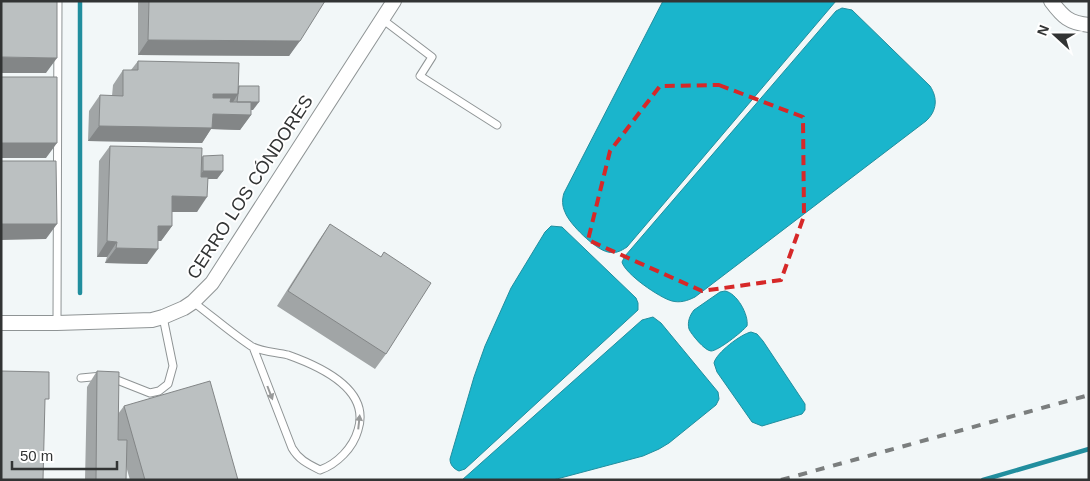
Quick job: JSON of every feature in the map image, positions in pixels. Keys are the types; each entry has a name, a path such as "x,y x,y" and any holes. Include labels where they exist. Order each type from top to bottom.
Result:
{"street":[{"name":"CERRO LOS CÓNDORES","path":"1,323 137,321 164,317 179,311 193,302 212,283 394,1"},
{"path":"1051,1 1062,16 1076,24 1089,25"}],"lane":[{"path":"57,323 58,1"},
{"path":"382,19 432,57 420,76 497,125"},
{"path":"193,302 253,347 288,355 325,372 347,387 359,405 361,420 357,433 344,454 331,466 320,470 305,463 292,448 253,347"},
{"path":"80,378 104,376 119,379 150,393 159,391 168,384 173,366 164,317"}],"highlighted area":[{"path":"719,85 803,117 804,216 781,280 702,291 588,240 610,151 660,86"}],"water":[{"path":"663,1 836,1 627,247 618,252 608,252 590,242 572,223 563,207 563,195"},
{"path":"842,8 852,10 930,86 933,91 935,104 930,117 695,297 675,302 652,291 629,273 622,262 625,256 836,11"},
{"path":"551,226 562,227 636,298 638,310 465,469 459,471 455,469 450,459 485,346 511,288 545,232"},
{"path":"725,291 738,300 746,316 747,326 724,345 711,351 692,335 688,326 690,316 694,310 720,292"},
{"path":"653,317 661,323 718,392 719,399 716,405 669,443 643,456 553,480 462,480 642,320"},
{"path":"751,332 757,334 763,341 805,404 805,410 802,414 762,426 752,422 717,372 714,363 719,354 735,340"}],"building":[{"path":"1,1 57,1 57,58 1,57"},
{"path":"149,1 325,1 300,41 148,40"},
{"path":"138,61 239,63 238,94 213,94 213,98 231,98 230,102 251,102 251,115 213,114 212,128 99,126 100,95 123,96 123,70 138,70"},
{"path":"1,77 57,77 57,143 1,143"},
{"path":"239,86 259,86 259,102 237,102"},
{"path":"110,146 202,148 201,177 208,177 207,197 172,196 172,226 158,226 158,249 116,248 117,242 107,241"},
{"path":"223,155 223,171 203,171 203,156"},
{"path":"1,161 56,161 57,224 1,224"},
{"path":"330,224 381,257 384,252 431,283 386,354 288,291"},
{"path":"1,371 49,372 49,399 45,399 43,480 1,480"},
{"path":"97,371 119,372 118,440 127,440 126,480 96,480"},
{"path":"210,381 238,480 145,480 124,406"}],"waterway":[{"path":"80,1 80,293"},
{"path":"983,480 1089,449"}],"railway":[{"path":"781,480 1089,395"}]}
